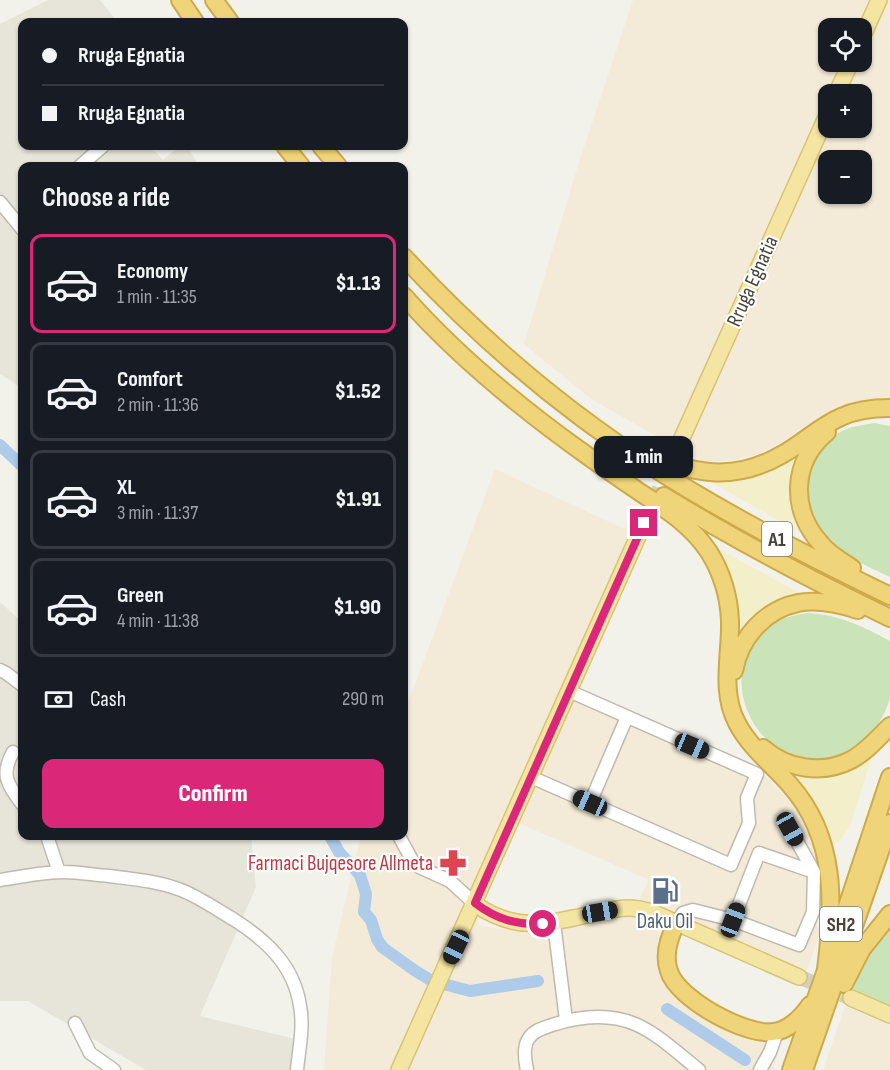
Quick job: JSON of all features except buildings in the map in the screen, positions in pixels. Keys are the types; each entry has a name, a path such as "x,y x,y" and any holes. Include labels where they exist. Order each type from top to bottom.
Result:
{"highway":[{"path":"180,0 192,18"},
{"path":"203,0 215,18"},
{"path":"214,0 227,18"},
{"path":"288,150 298,162"},
{"path":"312,150 322,162"},
{"path":"324,150 335,162"},
{"path":"408,247 475,322"},
{"name":"A1","path":"408,261 424,279 501,346 530,378 653,467 769,535 842,574 887,592"},
{"name":"A1","path":"408,289 463,349 491,375 602,456 738,540 882,616"},
{"path":"408,300 463,349"},
{"path":"501,346 630,440 668,462 690,470 723,473 762,465 784,454 839,417 865,410 890,408"},
{"path":"491,375 509,396 585,454 673,514 696,536 715,563 726,590 729,607 727,686 731,711 750,744 790,784 805,803 813,817 825,851 831,903 826,970"},
{"path":"887,592 823,547 803,515 799,490 802,468 812,447 831,429 855,417 870,415 890,417"},
{"path":"882,616 849,607 814,602 786,606 763,620 744,641 734,669 734,685 740,717 747,730 766,751 796,766 814,769 833,767 850,760 865,751 890,726"},
{"name":"SH2","path":"801,1068 818,992 890,777"},
{"name":"SH2","path":"801,1068 890,823"},
{"path":"801,1068 859,954 890,914"},
{"path":"677,922 671,933 666,956 672,980 686,995 738,1025 750,1030 777,1032 793,1024 807,1010 818,992"}],"main road":[{"path":"871,18 879,0"},
{"name":"Rruga Egnatia","path":"677,449 818,135"},
{"path":"399,1070 644,523"},
{"path":"475,903 491,915 529,924 554,922 630,908 652,912 799,977"},
{"path":"851,998 890,1015"}],"street":[{"path":"85,162 98,150"},
{"path":"0,202 18,222"},
{"path":"0,670 18,682"},
{"path":"531,777 731,865 749,823 747,798 758,774 569,691"},
{"path":"590,803 627,717"},
{"path":"13,752 5,774 6,782 18,798"},
{"path":"677,922 683,913 693,910 733,920 799,945 813,912 814,873 790,829"},
{"path":"48,840 59,872"},
{"path":"401,840 412,860 419,867 450,881 475,903"},
{"path":"733,920 759,853 814,873"},
{"path":"0,879 59,872 143,881 181,890 250,930 266,942 278,956 296,988 301,1021 297,1070"},
{"path":"554,922 566,1020"},
{"path":"527,1070 525,1045 537,1030 566,1020 590,1016 621,1019 638,1025 699,1070"},
{"path":"75,1023 90,1053 114,1070"},
{"path":"760,1070 777,1032"}],"shaded area":[{"path":"48,0 100,0 114,18 18,18 18,150 154,150 163,160 174,150 189,150 197,162 18,162 18,385 0,374 0,24"},
{"path":"633,0 890,0 890,399 860,401 835,409 754,456 705,462 684,453 591,399 524,344 580,159"},
{"path":"495,469 625,529 632,515 644,523 571,686 764,775 792,803 811,838 820,865 823,898 815,922 821,930 807,970 640,898 649,880 512,820 475,903 479,926 539,934 607,915 635,914 653,922 659,932 662,964 727,1025 779,1052 773,1070 324,1070 332,957 360,840 408,840 408,703"},
{"path":"0,602 18,618 18,840 251,840 256,887 200,1016 300,1040 297,1070 146,1070 28,1001 0,1001"},
{"path":"845,1006 890,1025 890,1070 823,1070"}],"green space":[{"path":"874,423 890,426 890,577 856,560 833,545 816,525 807,495 807,480 811,466 818,452 828,441 846,429"},
{"path":"808,613 850,622 890,641 890,696 882,717 861,743 829,758 795,756 774,746 757,729 746,708 741,685 744,662 754,641 773,624"},
{"path":"890,926 890,1007 850,990 872,948"}],"sand":[{"path":"804,447 803,532 801,533 705,479"},
{"path":"715,547 802,594 756,616 737,638"},
{"path":"873,753 850,826 839,842 832,844 783,769"}],"waterway":[{"path":"0,445 18,462"},
{"path":"332,840 339,852 360,875 366,894 364,912 371,920 382,947 414,970 432,981 470,991 538,981"},
{"path":"667,1009 745,1060"}],"tunnel":[{"path":"644,523 670,466"},
{"path":"799,977 851,998"}],"place":[{"name":"Farmaci Bujqesore Allmeta","path":"453,863"},
{"name":"Daku Oil","path":"665,891"}],"route":[{"path":"543,924 514,922 500,918 491,915 475,903 644,523"}]}
